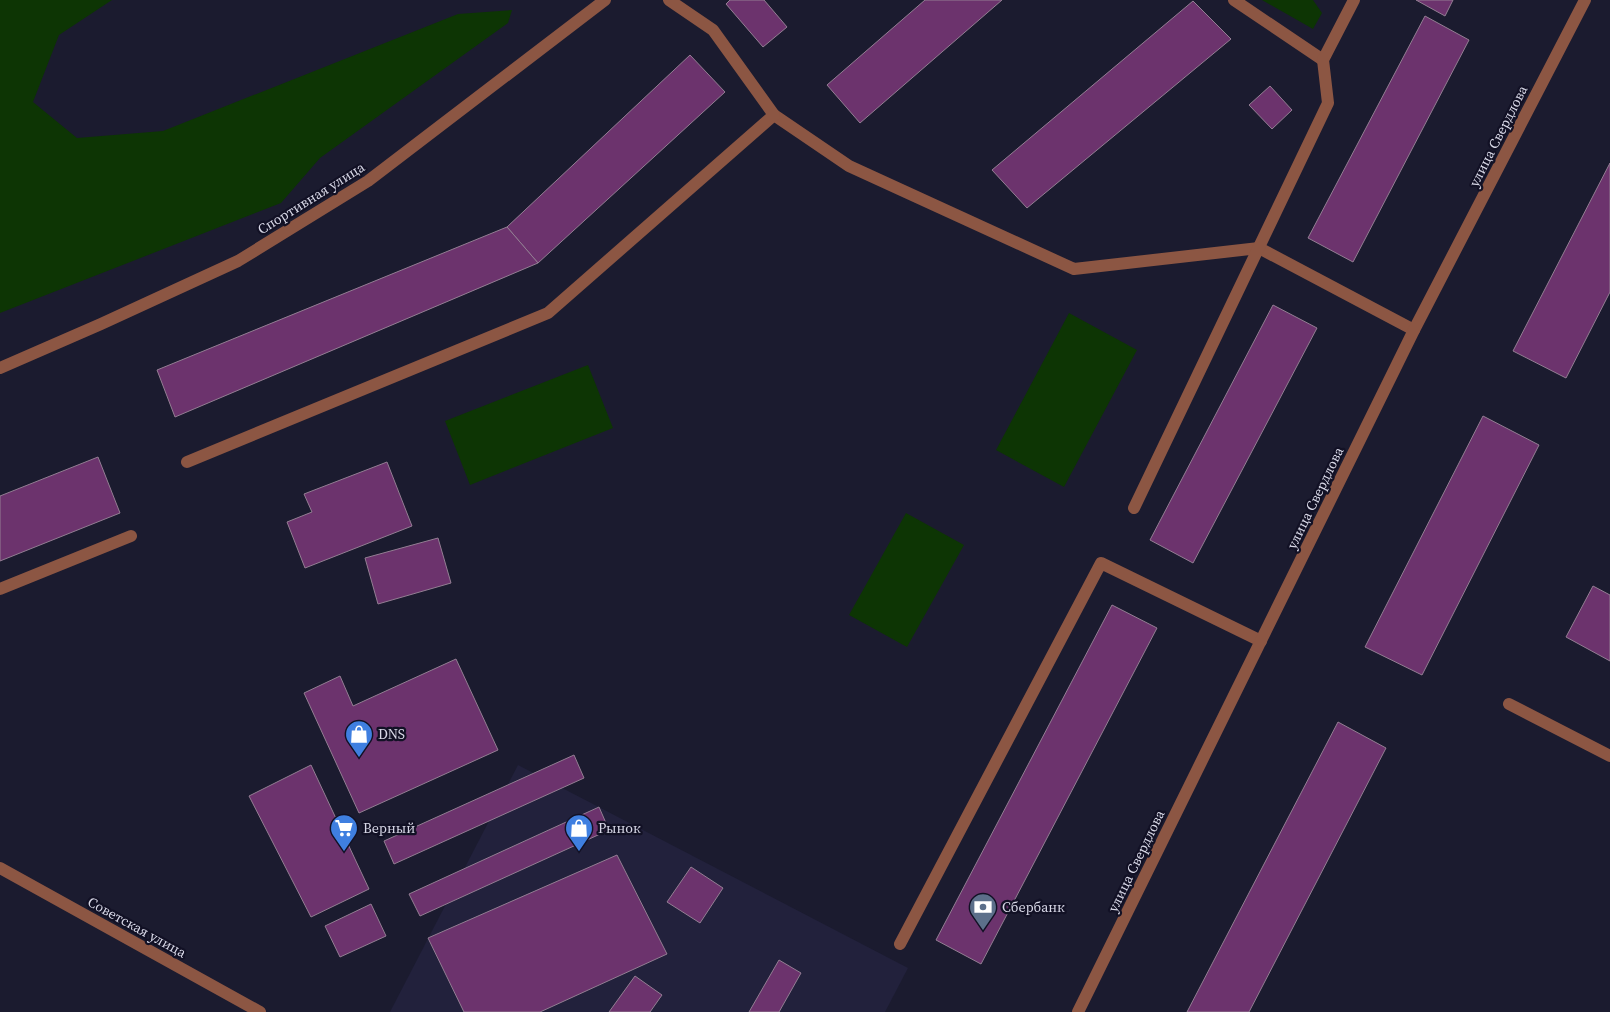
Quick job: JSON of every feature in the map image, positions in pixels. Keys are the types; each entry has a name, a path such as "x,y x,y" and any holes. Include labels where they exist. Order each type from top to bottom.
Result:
{"street":[{"name":"Спортивная улица","path":"0,368 238,261 368,181 605,0"},
{"path":"669,0 713,30 774,115 849,166 1074,269 1259,248 1414,330"},
{"path":"1234,0 1322,60"},
{"path":"1134,508 1328,103 1322,60 1354,0"},
{"name":"улица Свердлова","path":"1078,1012 1414,330 1585,0"},
{"path":"187,462 548,313 774,115"},
{"path":"0,588 131,536"},
{"path":"900,944 1101,563 1261,641"},
{"path":"1509,704 1610,756"},
{"name":"Советская улица","path":"0,868 260,1012"}],"shaded area":[{"name":"Рынок","path":"518,765 908,968 885,1012 390,1012"}],"green space":[{"path":"0,0 112,0 59,35 33,102 77,138 163,131 458,14 512,10 508,23 320,158 281,203 0,313"},
{"path":"1262,0 1313,0 1322,13 1313,29"},
{"path":"1069,313 1137,350 1064,487 996,450"},
{"path":"588,365 613,428 470,485 445,421"},
{"path":"906,513 964,545 907,647 849,615"}],"building":[{"path":"730,0 764,0 787,27 763,47 726,4"},
{"path":"925,0 1002,0 860,123 827,85"},
{"path":"1416,0 1453,0 1445,16"},
{"path":"1193,1 1231,39 1027,208 992,170"},
{"path":"1425,16 1469,40 1353,262 1308,238"},
{"path":"690,55 725,92 538,263 507,227"},
{"path":"1270,86 1292,110 1272,129 1249,105"},
{"path":"1610,163 1610,292 1566,378 1513,351"},
{"path":"507,227 538,263 175,417 157,370"},
{"path":"1273,305 1317,328 1193,563 1150,540"},
{"path":"1483,416 1539,445 1422,675 1365,647"},
{"path":"98,457 120,513 0,561 0,496"},
{"path":"387,462 412,526 305,568 287,522 312,512 304,494"},
{"path":"438,538 451,583 378,604 365,558"},
{"path":"1593,586 1610,595 1610,661 1566,637"},
{"path":"1112,605 1157,628 981,964 936,940"},
{"path":"456,659 498,750 359,813 304,693 340,676 353,706"},
{"path":"1338,722 1386,748 1249,1012 1187,1012"},
{"path":"574,755 584,778 394,864 384,841"},
{"path":"311,765 369,889 311,917 249,796"},
{"path":"599,807 609,830 420,916 409,894"},
{"path":"617,855 667,954 540,1012 464,1012 428,938"},
{"path":"691,867 723,888 700,923 667,902"},
{"path":"371,904 386,936 340,957 325,926"},
{"path":"779,960 801,973 779,1012 749,1012"},
{"path":"635,976 662,995 650,1012 609,1012"}],"place":[{"name":"DNS","path":"359,758"},
{"name":"Верный","path":"344,852"},
{"name":"Рынок","path":"579,852"},
{"name":"Сбербанк","path":"983,931"}]}
